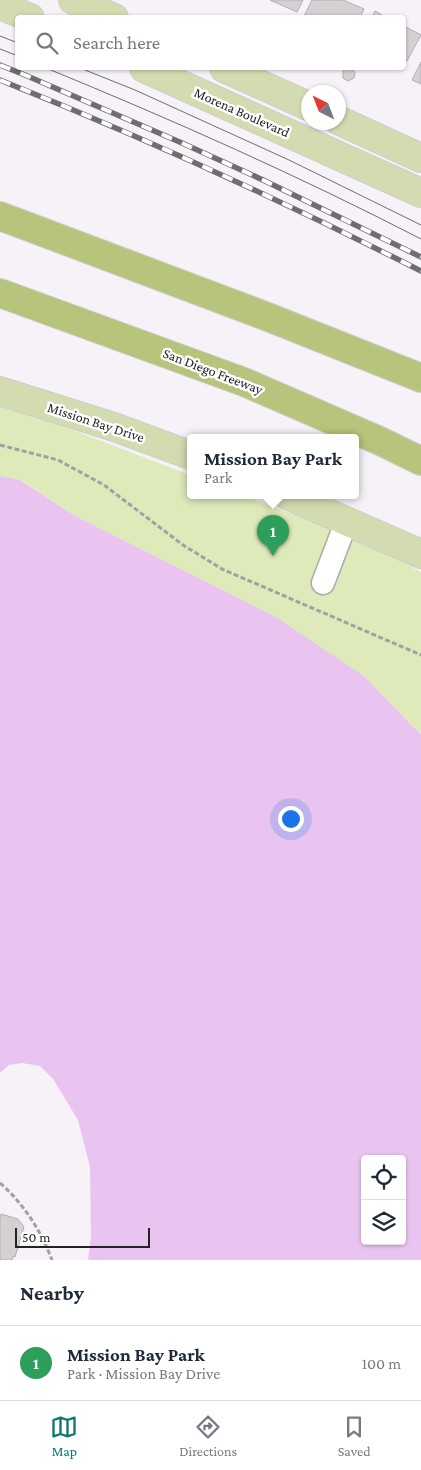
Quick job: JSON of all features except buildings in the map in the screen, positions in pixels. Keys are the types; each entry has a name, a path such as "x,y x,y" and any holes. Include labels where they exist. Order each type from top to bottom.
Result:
{"highway":[{"path":"0,216 273,319 421,378"},
{"name":"San Diego Freeway","path":"0,293 244,382 380,441 421,461"}],"main road":[{"path":"73,0 107,15"},
{"path":"0,5 23,15"},
{"name":"Morena Boulevard","path":"148,70 421,194"},
{"path":"228,70 301,103"},
{"path":"346,124 421,158"},
{"name":"Mission Bay Drive","path":"0,391 114,427 187,454"},
{"path":"297,499 421,554"}],"lane":[{"path":"323,583 347,520"}],"path":[{"path":"0,445 58,460 104,485 183,545 222,569 421,655"},
{"path":"0,1183 19,1202 34,1223 52,1260"}],"green space":[{"path":"0,405 18,409 187,474 187,499 253,499 361,540 421,572 421,735 365,677 75,516 21,480 0,480"}],"shaded area":[{"path":"0,476 20,480 75,516 276,617 365,677 421,735 421,1260 88,1260 91,1236 90,1167 78,1120 53,1079 40,1066 22,1063 9,1065 0,1073"}],"tram line":[{"path":"0,36 15,42"},
{"path":"0,49 15,55"},
{"path":"51,70 235,149 421,239"},
{"path":"85,70 135,90 289,160 421,225"}],"railway":[{"path":"0,65 182,143 421,257"},
{"path":"0,80 107,124 212,171 421,271"}],"place":[{"name":"Mission Bay Park","path":"273,556"}]}
